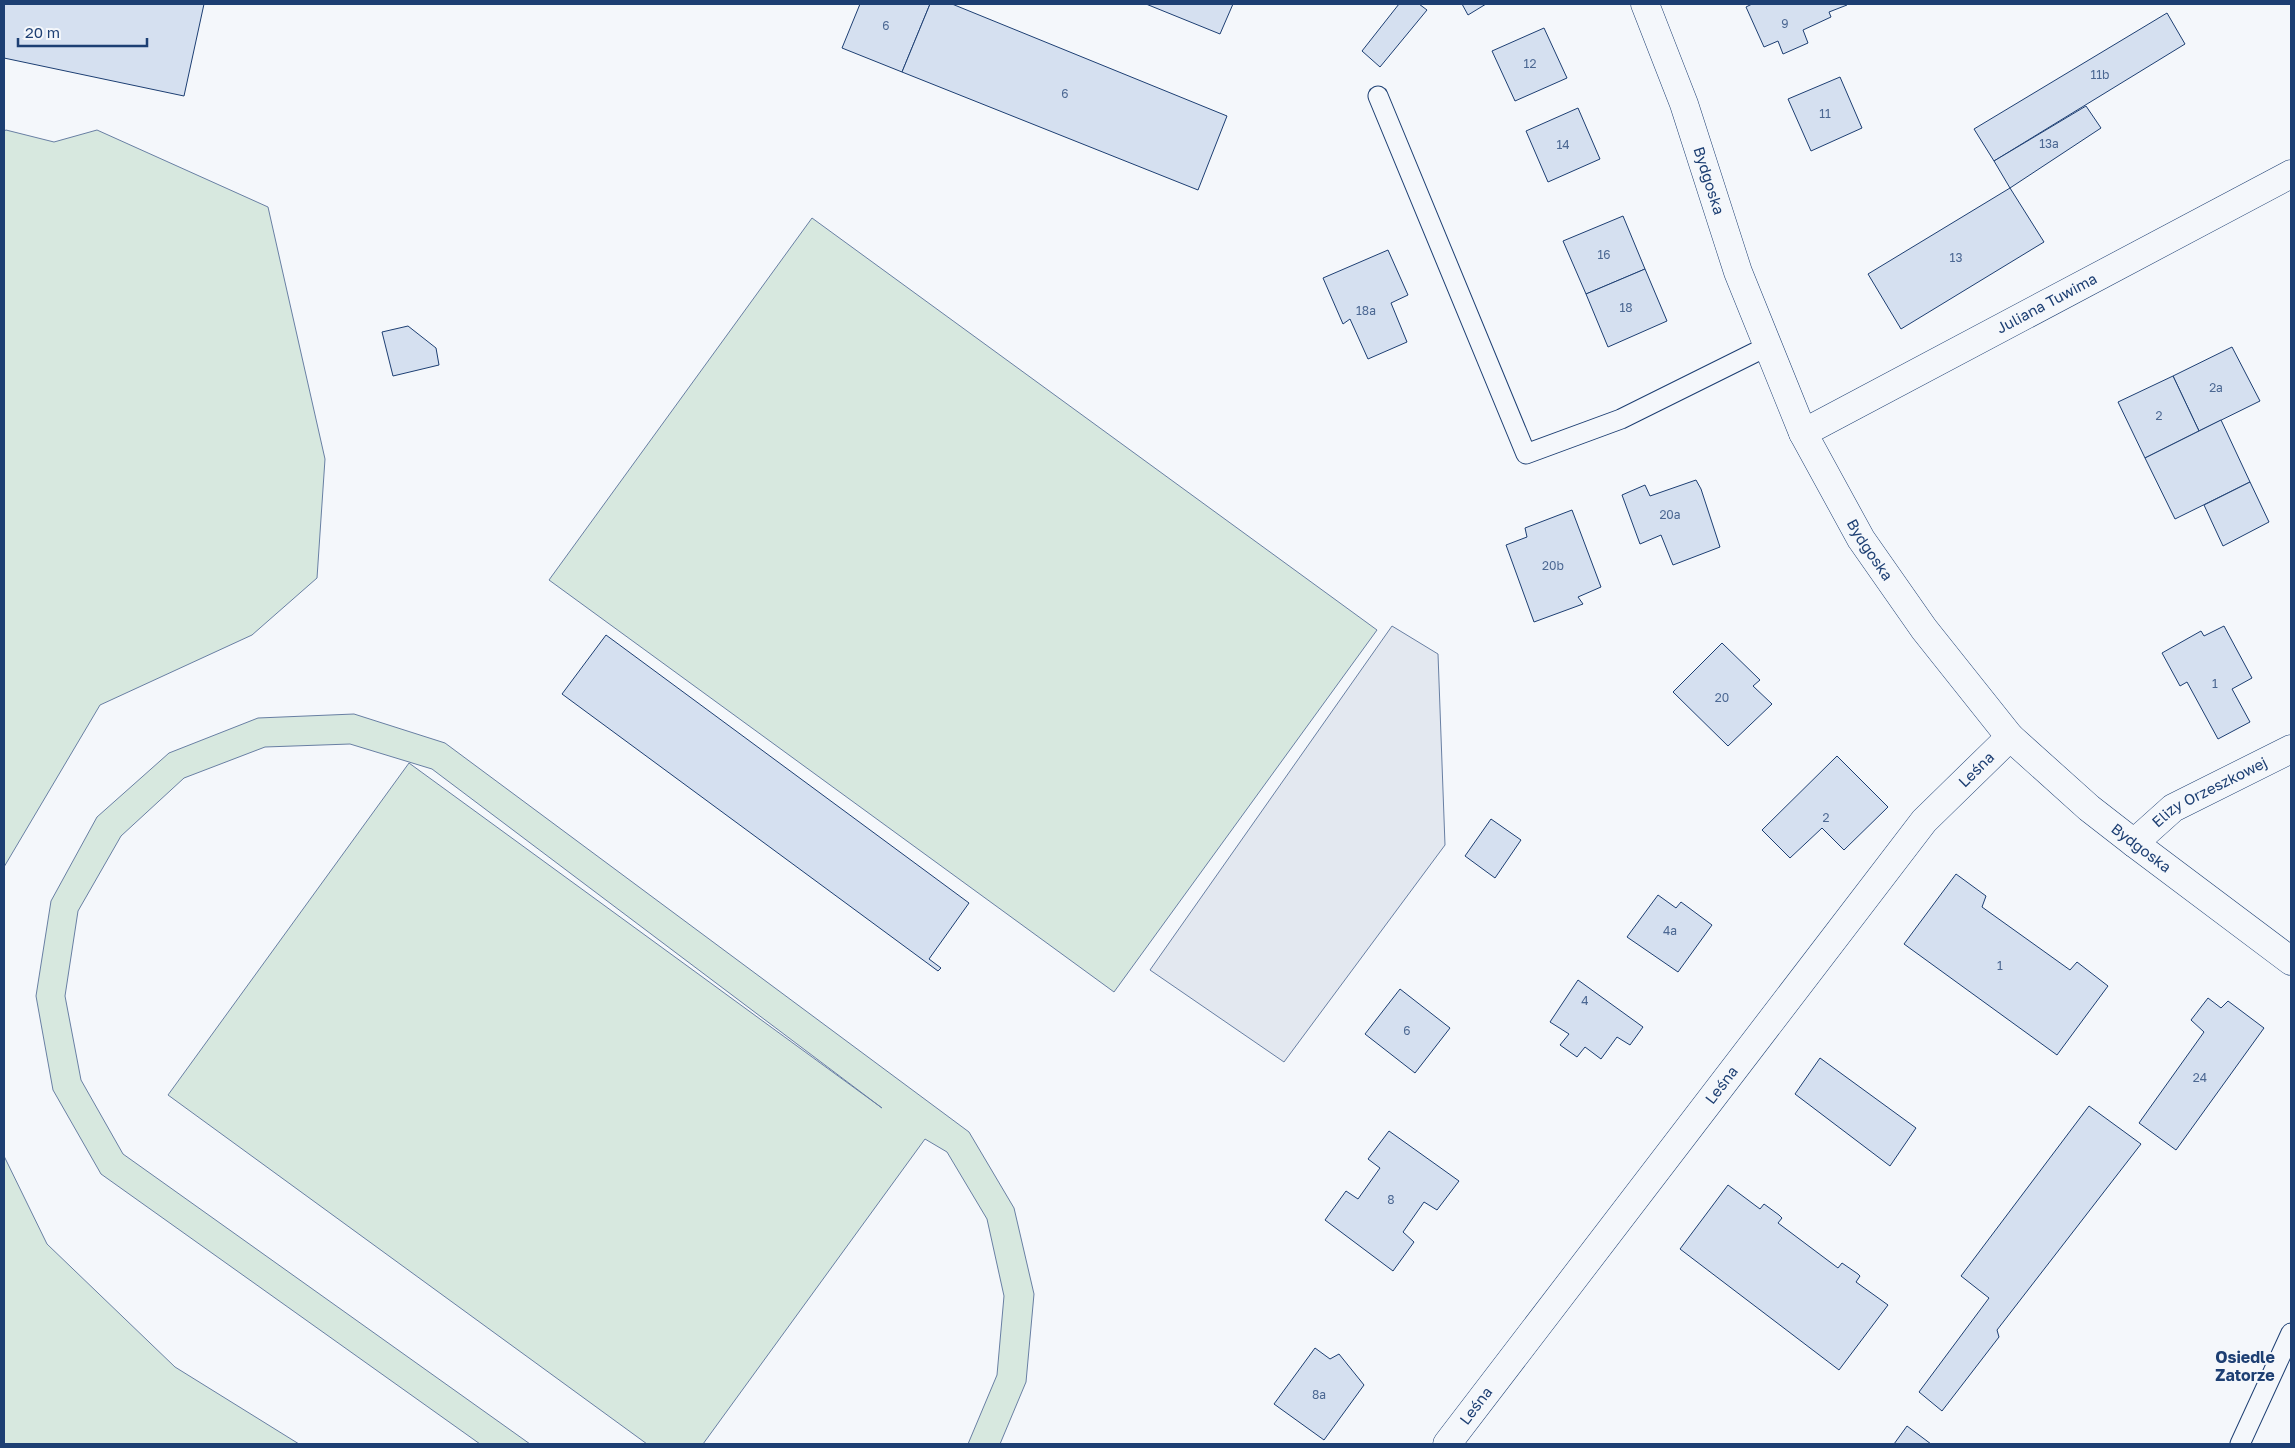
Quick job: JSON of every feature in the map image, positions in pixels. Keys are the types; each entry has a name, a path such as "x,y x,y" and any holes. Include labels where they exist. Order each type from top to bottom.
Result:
{"street":[{"name":"Bydgoska","path":"1645,4 1684,104 1738,272 1803,433 1861,540 1924,629 2010,737 2089,808 2134,844 2291,961"},
{"name":"Juliana Tuwima","path":"1803,433 2291,174"},
{"name":"Leśna","path":"1447,1444 1924,820 2010,737"},
{"name":"Elizy Orzeszkowej","path":"2134,844 2173,808 2291,750"}],"lane":[{"path":"1378,96 1526,454 1621,419 1768,346"},
{"path":"2240,1444 2291,1333"}],"shaded area":[{"path":"97,130 268,207 325,459 317,578 252,635 100,705 4,867 4,131 54,142"},
{"path":"812,218 1377,630 1114,992 549,580"},
{"path":"1392,626 1438,654 1445,845 1284,1062 1150,970"},
{"path":"354,714 445,743 969,1132 1014,1208 1034,1294 1026,1382 1000,1444 968,1444 997,1375 1004,1296 987,1219 947,1152 925,1139 703,1444 647,1444 168,1095 409,763 882,1108 432,769 350,744 265,747 184,778 121,836 78,911 65,996 81,1080 123,1154 530,1444 480,1444 101,1174 53,1090 36,996 51,901 97,817 169,753 258,718"},
{"path":"4,1156 47,1244 175,1367 299,1444 4,1444"}],"building":[{"path":"4,4 204,4 184,96 4,58"},
{"path":"860,4 930,4 902,72 842,48"},
{"path":"930,4 952,4 1227,116 1198,190 902,72"},
{"path":"1146,4 1233,4 1220,34"},
{"path":"1399,4 1419,4 1427,10 1380,67 1362,51"},
{"path":"1462,4 1486,4 1468,15"},
{"path":"1752,4 1847,5 1829,12 1831,17 1803,30 1808,43 1783,54 1778,41 1764,47 1746,7"},
{"path":"2167,13 2185,44 1994,161 1974,129"},
{"path":"1544,28 1567,78 1515,101 1492,51"},
{"path":"1840,77 1862,128 1811,151 1788,99"},
{"path":"2086,106 2101,128 2010,188 1994,161"},
{"path":"1578,108 1600,159 1548,182 1526,131"},
{"path":"2010,188 2044,242 1901,329 1868,274"},
{"path":"1623,216 1645,269 1586,294 1563,241"},
{"path":"1388,250 1408,295 1391,303 1407,342 1368,359 1350,319 1343,324 1323,278"},
{"path":"1645,269 1667,321 1608,347 1586,294"},
{"path":"408,326 436,348 439,365 393,376 382,332"},
{"path":"2232,347 2260,401 2199,431 2173,376"},
{"path":"2173,376 2199,431 2145,458 2118,402"},
{"path":"2221,420 2250,482 2175,519 2145,458"},
{"path":"1696,480 1701,489 1720,547 1673,565 1661,535 1640,544 1622,495 1645,485 1650,496"},
{"path":"2250,482 2269,522 2223,546 2204,505"},
{"path":"1572,510 1601,587 1578,597 1583,604 1534,622 1506,545 1527,537 1525,528"},
{"path":"2224,626 2252,678 2232,689 2250,722 2218,739 2187,682 2180,686 2162,653 2201,631 2204,636"},
{"path":"606,635 969,903 929,959 941,968 938,971 562,694"},
{"path":"1722,643 1760,680 1753,686 1772,704 1728,746 1673,692"},
{"path":"1837,756 1888,807 1844,850 1822,828 1790,858 1762,830"},
{"path":"1491,819 1521,840 1495,878 1465,856"},
{"path":"1956,874 1986,896 1982,907 2070,970 2077,962 2108,986 2057,1055 1904,944"},
{"path":"1658,895 1676,908 1681,902 1712,925 1678,972 1627,937"},
{"path":"1578,980 1643,1027 1630,1045 1617,1037 1601,1059 1585,1047 1577,1057 1560,1045 1569,1034 1550,1022"},
{"path":"1400,989 1450,1028 1415,1073 1365,1034"},
{"path":"2208,998 2221,1008 2228,1001 2264,1028 2176,1150 2139,1123 2204,1032 2191,1020"},
{"path":"1820,1058 1916,1128 1890,1166 1795,1094"},
{"path":"2089,1106 2141,1144 1997,1330 1999,1337 1942,1411 1919,1392 1989,1298 1961,1276"},
{"path":"1389,1131 1459,1181 1437,1210 1424,1202 1403,1232 1414,1242 1393,1271 1325,1220 1346,1191 1358,1199 1380,1168 1368,1159"},
{"path":"1728,1185 1760,1209 1764,1204 1779,1215 1782,1218 1778,1223 1838,1268 1842,1263 1858,1274 1860,1276 1856,1282 1888,1305 1839,1370 1680,1249"},
{"path":"1315,1348 1330,1359 1339,1354 1364,1385 1324,1440 1274,1404"},
{"path":"1907,1426 1931,1444 1894,1444"}],"district":[{"name":"Osiedle Zatorze","path":"2245,1366"}]}
